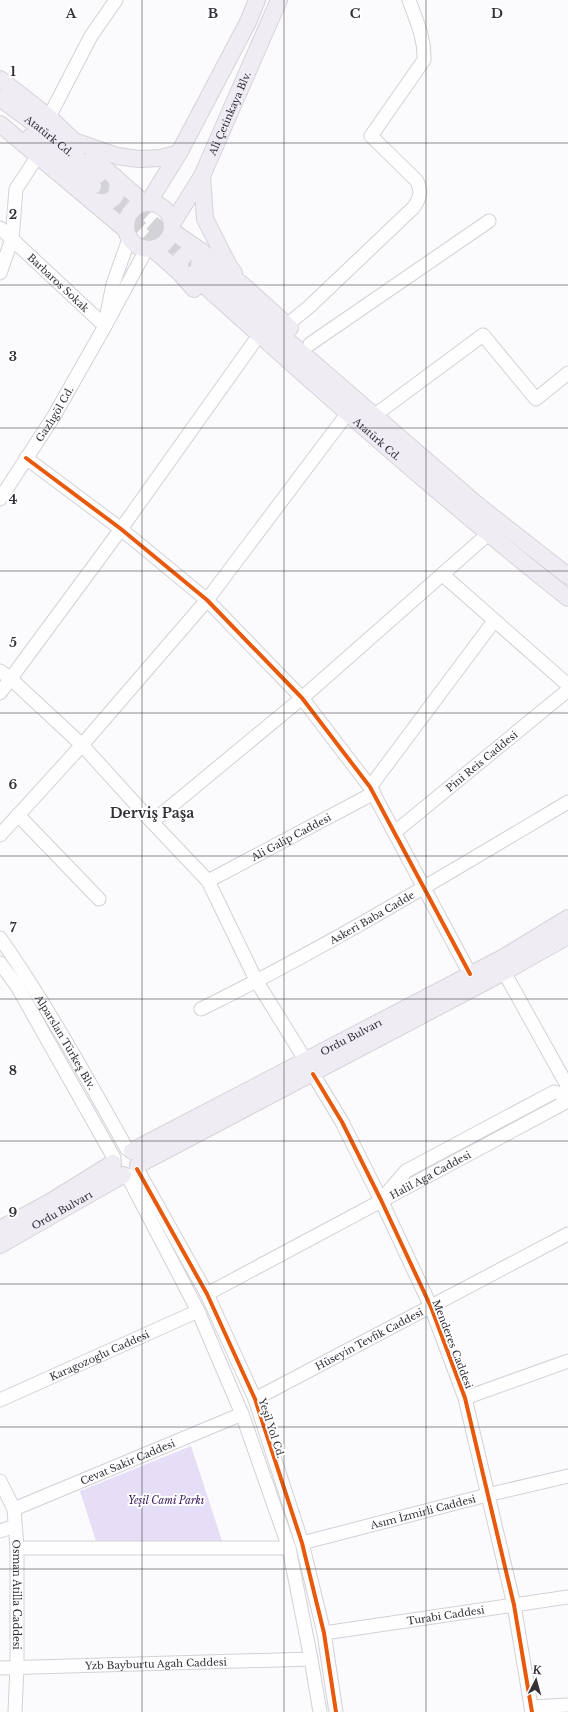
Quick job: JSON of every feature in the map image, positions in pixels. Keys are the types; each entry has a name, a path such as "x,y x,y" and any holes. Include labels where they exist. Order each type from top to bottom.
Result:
{"main road":[{"path":"146,203 179,153 248,22 257,0"},
{"name":"Ali Çetinkaya Blv.","path":"172,227 202,176 279,0"},
{"path":"0,79 49,118 146,203"},
{"name":"Atatürk Cd.","path":"0,98 39,127 94,188"},
{"name":"Atatürk Cd.","path":"0,114 94,188"},
{"path":"0,124 36,156 94,188 106,202 118,191 118,184 115,177"},
{"path":"74,141 117,156 139,159 161,158 179,153"},
{"path":"202,176 205,219 229,266 246,288 310,344 375,415"},
{"path":"94,188 127,235 139,248 150,250 193,265 246,288"},
{"path":"127,235 126,218 135,207 146,203 155,203 167,211 172,227 193,265 190,286 314,394 347,414"},
{"path":"150,250 166,243 172,227"},
{"name":"Atatürk Cd.","path":"193,265 347,414 488,534 568,598"},
{"name":"Atatürk Cd.","path":"193,265 375,415 480,507 568,576"},
{"name":"Ordu Bulvarı","path":"309,1067 470,974 504,957 568,918"},
{"name":"Ordu Bulvarı","path":"0,1229 309,1067 504,972 568,936"},
{"name":"Ordu Bulvarı","path":"0,1245 126,1163"}],"street":[{"path":"49,118 91,36 116,0"},
{"path":"287,325 310,306 413,208 419,200 420,188 417,181 371,136 424,60 422,36 409,0"},
{"path":"0,273 12,239 16,189 36,156"},
{"path":"310,344 489,221"},
{"name":"Barbaros Sokak","path":"0,228 105,326"},
{"name":"Gazlıgöl Cd.","path":"105,326 113,284 127,235"},
{"name":"Gazlıgöl Cd.","path":"0,499 54,416 150,250"},
{"path":"375,415 483,335 536,399 568,373"},
{"path":"0,693 121,529 254,342"},
{"path":"0,835 82,746 207,600 347,414"},
{"path":"26,458 121,529 207,600 302,698 372,790 470,974"},
{"path":"152,822 302,698 443,576 488,534"},
{"path":"443,576 568,685"},
{"path":"372,790 494,621"},
{"name":"Menderes Caddesi","path":"0,671 11,679 82,746 208,881 257,982 342,1122 381,1200 431,1307 465,1398 514,1605 531,1710"},
{"name":"Pini Reis Caddesi","path":"395,832 568,690"},
{"name":"Ali Galip Caddesi","path":"208,881 372,790"},
{"name":"Askeri Baba Cadde","path":"201,1009 257,982 425,887 568,802"},
{"path":"18,815 99,899"},
{"name":"Alparslan Türkeş Blv.","path":"0,938 22,969 55,1024 126,1163"},
{"name":"Alparslan Türkeş Blv.","path":"1,966 17,986 126,1163"},
{"path":"504,972 568,1087"},
{"path":"381,1200 406,1171 554,1092 568,1096"},
{"name":"Halil Aga Caddesi","path":"207,1294 568,1101"},
{"path":"126,1163 198,1311 242,1414 289,1548 320,1712"},
{"name":"Yeşil Yol Cd.","path":"126,1163 207,1294 255,1399 302,1543 324,1633 336,1712"},
{"name":"Hüseyin Tevfik Caddesi","path":"255,1399 568,1234"},
{"name":"Karagozoglu Caddesi","path":"0,1400 198,1311"},
{"path":"465,1398 568,1361"},
{"name":"Cevat Sakir Caddesi","path":"14,1509 242,1414"},
{"name":"Asım İzmirli Caddesi","path":"302,1543 487,1495 568,1476"},
{"name":"Osman Atilla Caddesi","path":"0,1482 14,1509 17,1548 17,1667 14,1712"},
{"path":"0,1531 15,1526"},
{"path":"17,1548 289,1548"},
{"name":"Turabi Caddesi","path":"324,1633 568,1597"},
{"name":"Yzb Bayburtu Agah Caddesi","path":"0,1668 311,1659"},
{"path":"531,1710 568,1705"}],"green space":[{"name":"Yeşil Cami Parkı","path":"191,1446 222,1541 96,1541 80,1491"}],"tunnel":[{"path":"98,175 196,262"},
{"path":"93,186 171,256"}],"cycle path":[{"path":"26,458 121,529 207,600 302,698 370,787 470,974"},
{"path":"313,1074 342,1122 381,1200 431,1307 465,1398 514,1605 532,1712"},
{"path":"137,1169 207,1294 255,1399 302,1543 324,1633 336,1712"}],"district":[{"name":"Derviş Paşa","path":"152,813"}]}
